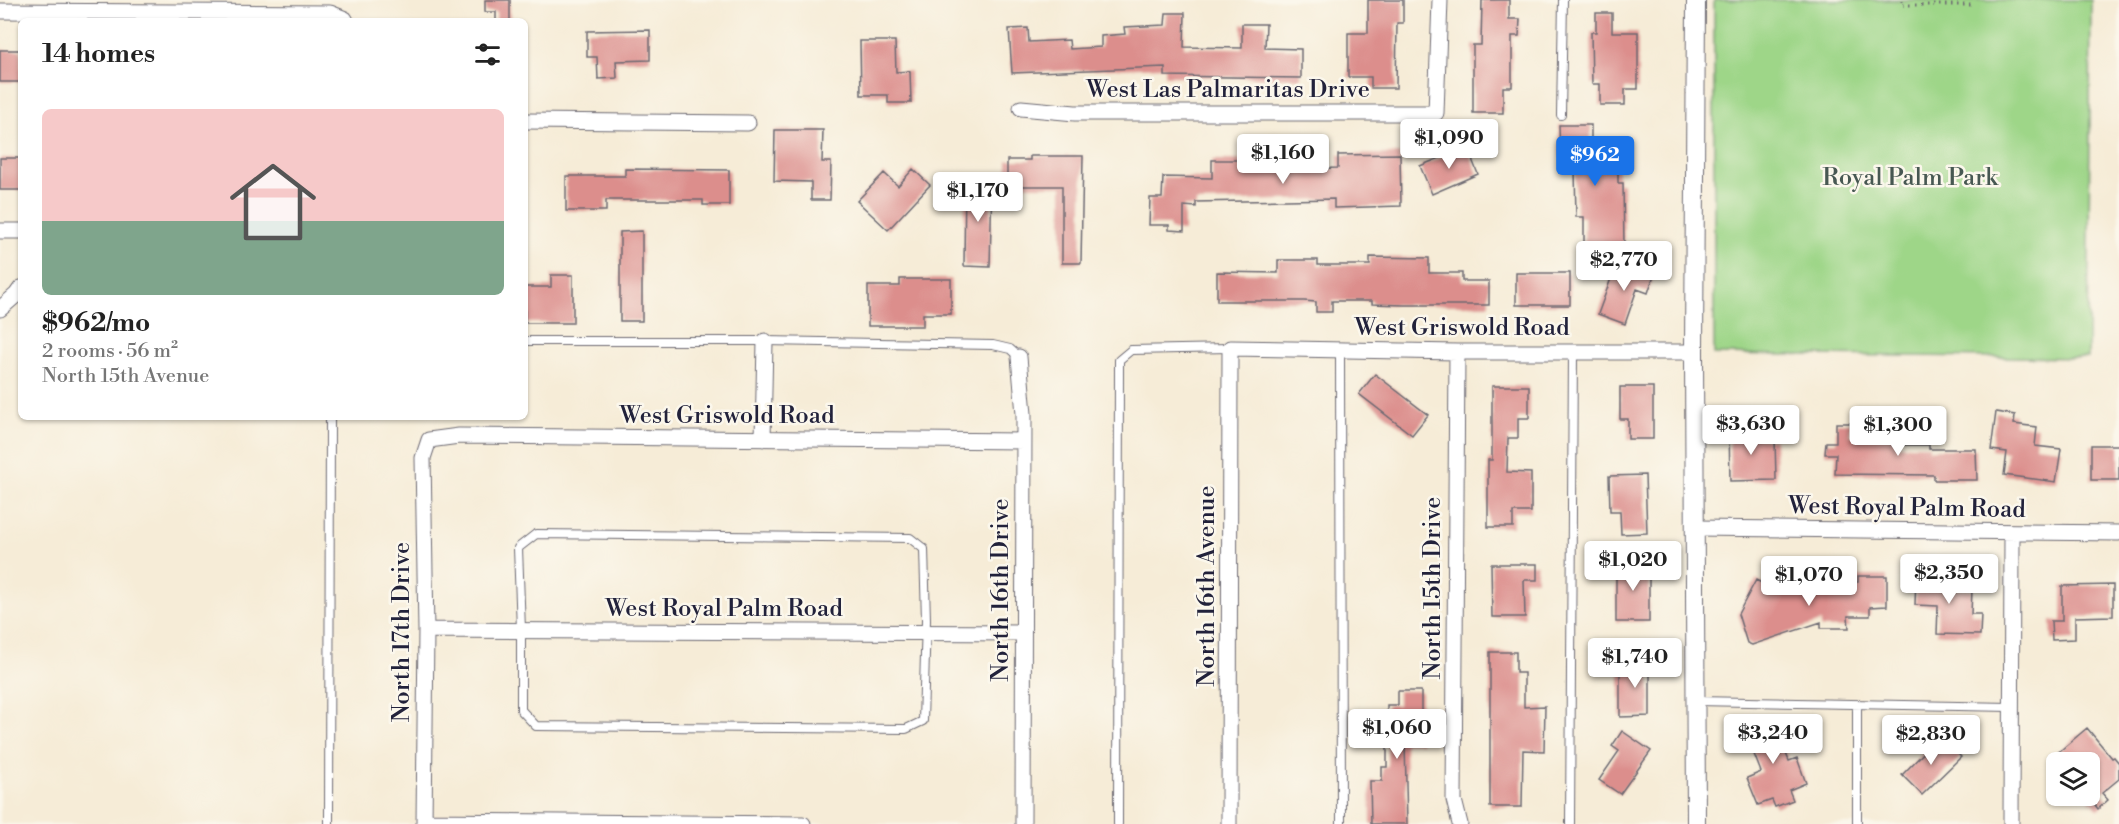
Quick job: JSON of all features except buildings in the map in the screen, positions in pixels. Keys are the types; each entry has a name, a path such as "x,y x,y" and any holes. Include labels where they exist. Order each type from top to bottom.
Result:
{"street":[{"name":"West Las Palmaritas Drive","path":"1021,108 1099,113 1436,113 1440,0"},
{"path":"1696,0 1694,352 1696,824"},
{"path":"0,10 330,13 341,18"},
{"path":"528,121 748,123"},
{"path":"0,231 18,231"},
{"path":"0,309 18,292"},
{"path":"763,439 765,342"},
{"name":"West Griswold Road","path":"1230,348 1340,351 1694,352"},
{"name":"North 16th Avenue","path":"1229,824 1230,348"},
{"name":"North 15th Drive","path":"1457,352 1454,800 1460,824"},
{"name":"North 16th Drive","path":"1020,357 1024,441 1023,824"},
{"name":"West Griswold Road","path":"429,440 459,436 1024,441"},
{"name":"North 17th Drive","path":"424,823 426,630 423,458 429,440"},
{"name":"West Royal Palm Road","path":"1695,528 2119,533"},
{"path":"2011,824 2012,532"},
{"name":"West Royal Palm Road","path":"426,630 1023,633"},
{"path":"424,823 803,824"}],"lane":[{"path":"1561,115 1563,0"},
{"path":"528,341 993,345 1010,350 1020,357"},
{"path":"1118,824 1119,360 1131,350 1230,348"},
{"path":"1340,351 1341,824"},
{"path":"1570,824 1573,351"},
{"path":"329,824 330,420"},
{"path":"536,534 910,538 924,549 926,632 923,721 906,729 536,726 521,710 521,630 518,548 536,534"},
{"path":"1696,701 2011,707"},
{"path":"1857,705 1857,824"}],"path":[{"path":"1902,0 1902,5 1975,5"}],"green space":[{"name":"Royal Palm Park","path":"1714,0 2091,0 2088,358 1714,354"}]}
